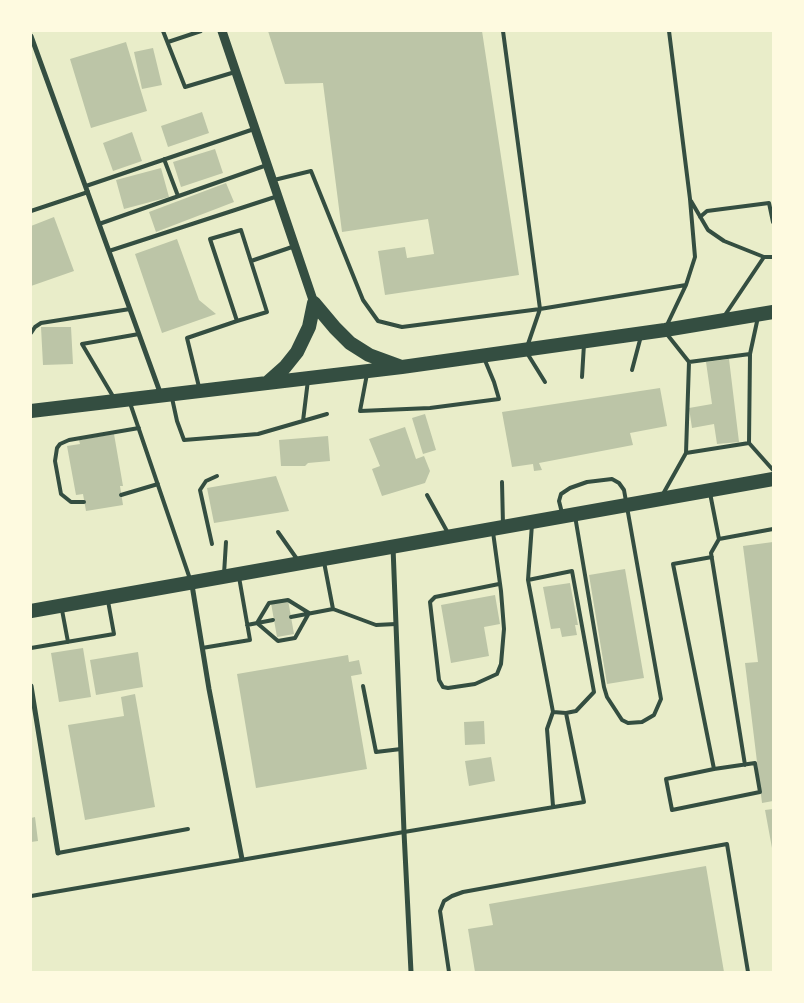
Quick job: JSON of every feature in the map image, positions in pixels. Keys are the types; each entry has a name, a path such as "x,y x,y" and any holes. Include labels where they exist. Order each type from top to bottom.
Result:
{"highway":[{"path":"314,303 350,343 369,355 402,367"},
{"path":"267,383 285,367 297,352 308,326 314,303"},
{"path":"31,411 402,367 641,334 768,314"},
{"path":"31,610 773,479"}],"street":[{"path":"222,31 314,303"},
{"path":"31,36 139,334 166,394"},
{"path":"393,546 411,972"},
{"path":"191,582 242,860"},
{"path":"31,686 58,853"}],"lane":[{"path":"163,31 185,87 236,72"},
{"path":"168,42 201,31"},
{"path":"503,31 540,310 525,350 545,382"},
{"path":"660,499 686,453 689,362 665,330 686,285 695,257 690,199 668,31"},
{"path":"31,211 164,159 256,129"},
{"path":"164,159 178,196"},
{"path":"99,224 268,165"},
{"path":"273,181 311,171 363,300 378,321 402,327 540,310 686,285"},
{"path":"109,252 278,196"},
{"path":"690,199 708,230 724,242 764,257 773,257"},
{"path":"700,217 707,211 769,203 773,222"},
{"path":"200,391 188,338 267,312 241,230 210,239 237,321"},
{"path":"251,261 295,246"},
{"path":"722,321 764,257"},
{"path":"31,333 41,323 130,310"},
{"path":"768,314 750,354 749,443 773,470"},
{"path":"139,334 82,344 122,400 139,428 191,582"},
{"path":"632,370 641,334"},
{"path":"582,377 584,342"},
{"path":"689,362 750,354"},
{"path":"368,371 360,411 430,408 499,399 483,356"},
{"path":"303,421 308,378"},
{"path":"166,394 184,440 258,434 327,414"},
{"path":"84,502 71,502 61,494 55,461 57,448 60,444 74,438 139,428"},
{"path":"686,453 749,443"},
{"path":"212,544 200,490 206,481 217,476"},
{"path":"612,479 619,483 624,490 661,699 654,715 642,722 628,723 622,720 604,687 569,515 559,501 561,494 570,488 595,481 612,479"},
{"path":"499,584 436,597 430,602 439,680 443,687 475,684 497,674 501,664 504,629 499,584 498,528 502,482"},
{"path":"121,495 158,484"},
{"path":"709,491 719,539 711,553 745,765"},
{"path":"427,495 450,536"},
{"path":"532,522 528,580 553,712 547,729 553,806"},
{"path":"719,539 773,529"},
{"path":"278,532 299,563"},
{"path":"224,576 226,542"},
{"path":"712,557 673,564 714,769"},
{"path":"323,559 333,609"},
{"path":"528,580 572,571 594,692 576,711 566,713 553,712"},
{"path":"202,648 250,640 238,574"},
{"path":"31,648 114,634 107,597"},
{"path":"257,623 269,603 288,600 309,614"},
{"path":"62,605 68,642"},
{"path":"291,617 333,609 376,625 396,624"},
{"path":"257,623 278,641 286,640 295,638 309,614"},
{"path":"247,624 273,620"},
{"path":"363,686 376,752 401,749"},
{"path":"31,896 584,802 566,713"},
{"path":"755,763 760,792 672,810 666,779 745,765 755,763"},
{"path":"58,853 188,829"},
{"path":"449,972 440,911 444,902 452,896 463,892 727,844 748,972"}],"building":[{"path":"268,31 482,31 519,275 385,295 378,251 405,247 407,258 434,254 428,219 342,232 323,83 285,84"},
{"path":"126,42 147,111 91,128 70,59"},
{"path":"153,48 162,85 142,89 134,52"},
{"path":"202,112 209,133 168,147 161,126"},
{"path":"132,132 142,161 113,171 103,143"},
{"path":"215,149 223,173 181,187 173,162"},
{"path":"161,168 169,197 124,209 116,180"},
{"path":"226,183 234,202 156,232 149,212"},
{"path":"54,217 74,271 31,286 31,226"},
{"path":"177,239 199,300 216,314 162,333 135,254"},
{"path":"41,327 71,327 73,364 43,365"},
{"path":"729,359 739,442 717,444 714,424 692,428 689,408 712,404 706,362"},
{"path":"660,388 667,426 630,433 633,445 539,463 542,470 534,471 533,464 512,467 502,412"},
{"path":"425,414 436,450 423,454 412,418"},
{"path":"405,427 416,459 424,456 430,471 425,483 382,496 372,469 380,466 369,439"},
{"path":"114,434 123,486 120,486 123,505 86,511 83,494 76,495 67,446 80,444 79,440"},
{"path":"328,436 330,461 308,463 305,466 281,466 279,440"},
{"path":"276,476 289,511 214,523 207,488"},
{"path":"773,542 773,801 762,803 745,663 758,662 743,546"},
{"path":"625,569 644,678 607,684 589,575"},
{"path":"570,583 578,625 575,625 577,635 562,637 560,628 551,629 543,587"},
{"path":"495,595 500,624 484,627 489,656 451,663 441,605"},
{"path":"288,600 294,634 277,637 271,603"},
{"path":"83,648 91,697 59,702 51,653"},
{"path":"138,652 143,687 96,695 90,660"},
{"path":"348,655 349,662 359,660 362,674 351,676 367,769 256,788 237,674"},
{"path":"135,694 155,807 85,820 68,725 124,716 121,697"},
{"path":"484,721 485,744 465,745 464,722"},
{"path":"491,757 495,781 469,786 465,761"},
{"path":"773,809 773,848 772,848 765,810"},
{"path":"35,817 38,841 31,842 31,818"},
{"path":"706,866 724,972 475,972 468,929 493,925 489,904"}]}
